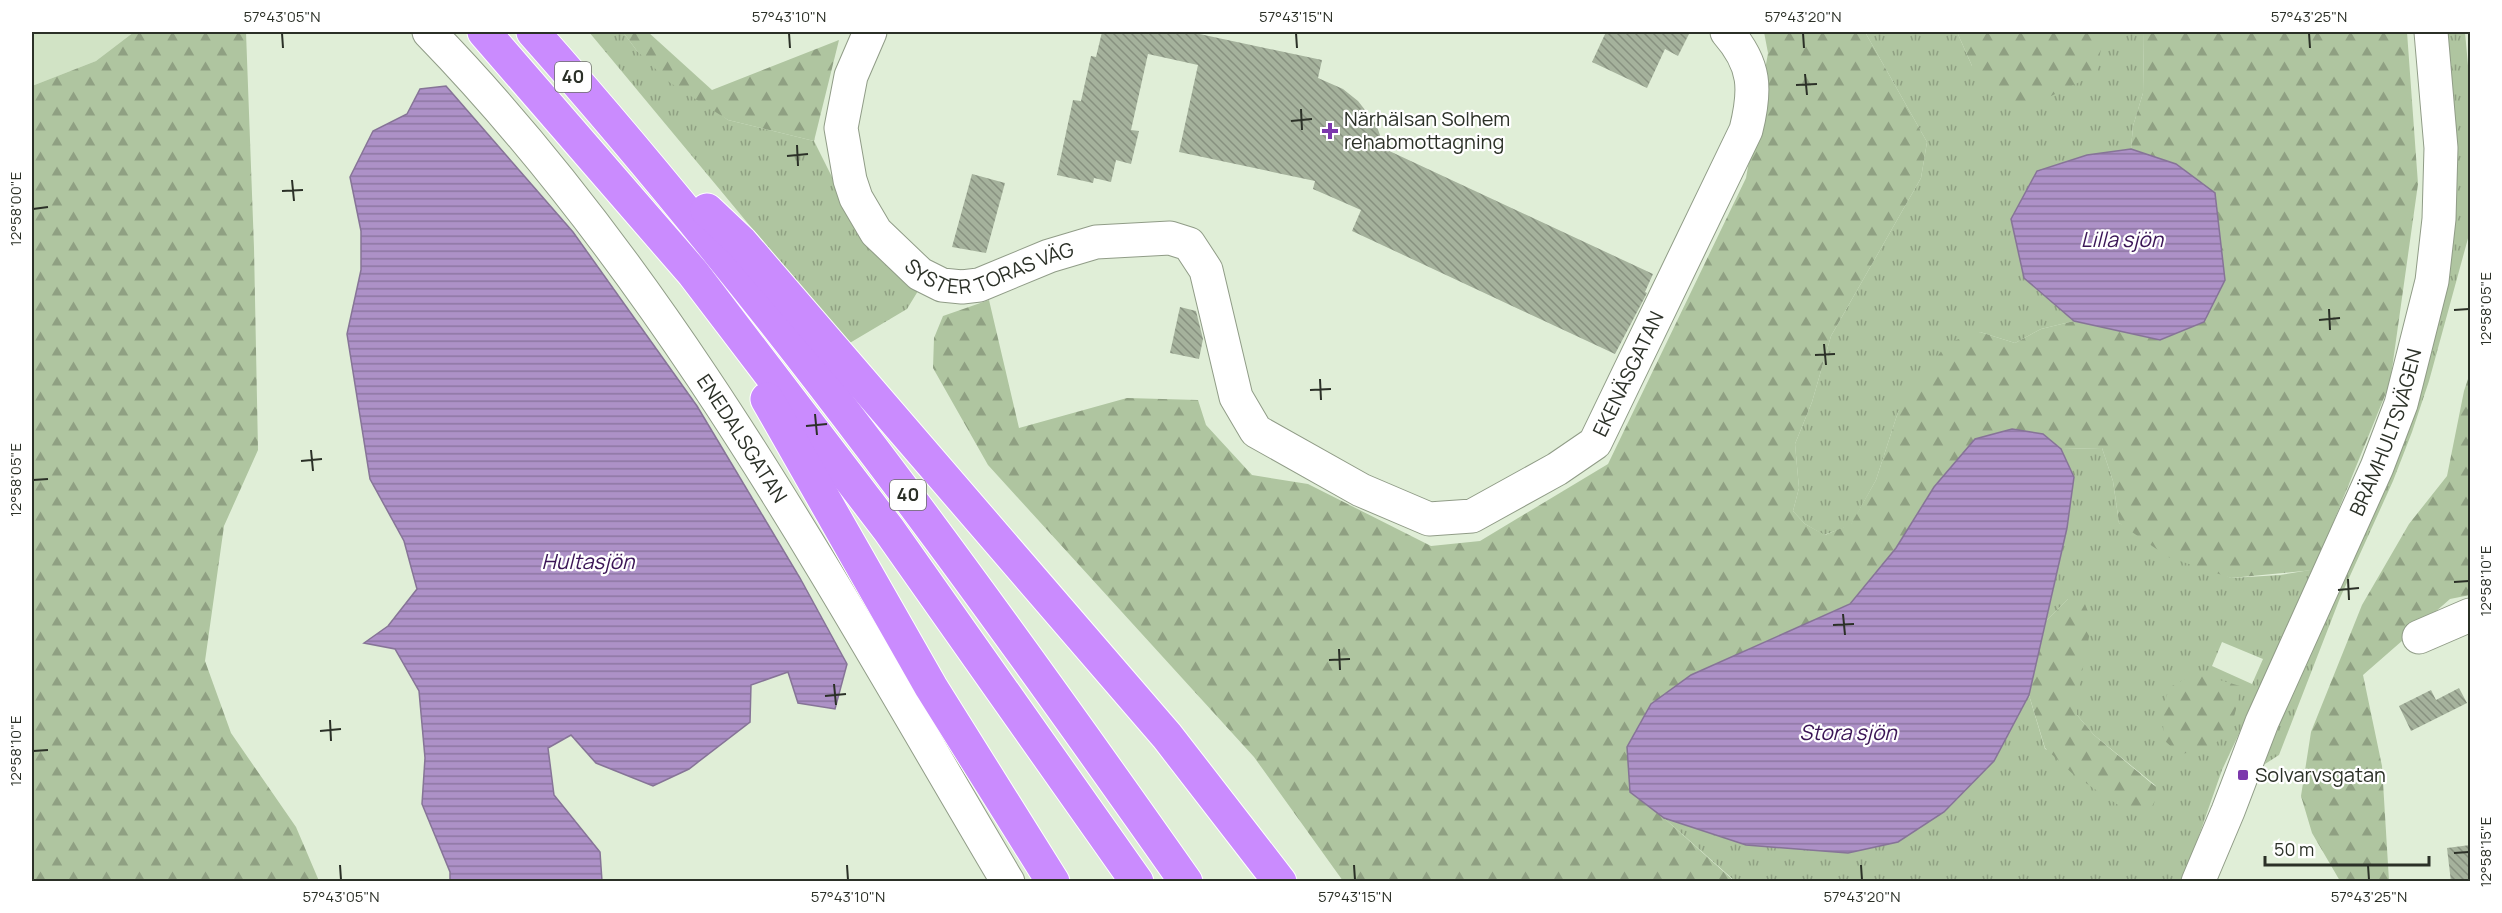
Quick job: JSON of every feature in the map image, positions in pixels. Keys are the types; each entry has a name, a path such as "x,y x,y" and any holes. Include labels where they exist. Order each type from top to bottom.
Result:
{"highway":[{"name":"40","path":"484,32 693,273 889,530 1137,882"},
{"name":"40","path":"533,32 613,122 832,393 953,556 1186,882"},
{"path":"613,122 741,242 1167,736 1280,882"},
{"path":"693,273 932,687 1053,882"}],"street":[{"name":"ENEDALSGATAN","path":"429,32 472,75 607,240 685,349 799,525 1008,882"},
{"name":"SYSTER TORAS VÄG","path":"870,32 851,76 841,128 850,180 856,198 876,232 920,274 942,285 962,287 979,285 1049,256 1096,242 1170,238 1189,244 1206,270"},
{"name":"EKENÄSGATAN","path":"1206,270 1236,398 1256,431 1361,490 1429,519 1472,516 1557,469 1595,443 1746,130 1752,105 1753,82 1744,56 1727,32"},
{"name":"BRÄMHULTSVÄGEN","path":"2209,876 2228,811 2262,722 2377,467 2401,404 2418,344 2432,281 2439,219 2442,148 2431,32"},
{"path":"2419,637 2470,615"}],"shaded area":[{"path":"32,32 134,32 96,61 32,86"}],"green space":[{"path":"134,32 246,32 258,450 224,526 205,661 231,733 296,827 319,881 32,881 32,86 96,61"},
{"path":"589,32 623,32 637,51 728,120 814,141 855,223 918,291 907,309 848,344"},
{"path":"623,32 648,32 712,90 839,40 814,141 728,120 669,82 637,51"},
{"path":"1764,32 1865,32 1927,142 1921,178 1831,336 1812,402 1795,444 1799,488 1793,511 1805,524 1825,535 1851,524 1876,480 1898,412 1947,343 1980,332 2015,343 2041,329 2074,321 2160,340 2176,164 2131,149 2133,126 2143,93 2144,32 2407,32 2418,184 2390,383 2314,570 2231,578 2168,557 2119,523 2113,481 2102,448 2061,449 2043,434 1934,487 1896,548 1850,604 1691,675 1630,792 1664,818 1734,881 1343,881 1254,757 988,465 933,368 934,338 943,316 989,300 1019,428 1127,398 1198,400 1206,425 1252,475 1308,484 1431,546 1480,541 1608,464 1746,178 1768,53"},
{"path":"1865,32 1957,32 1972,66 2104,34 2103,32 2144,32 2143,93 2133,126 2131,149 2087,155 2024,278 2074,321 2041,329 2015,343 1980,332 1898,412 1876,480 1851,525 1824,535 1805,524 1793,511 1799,488 1795,444 1812,402 1831,336 1921,178 1927,142"},
{"path":"1957,32 2103,32 2104,34 2096,74 2051,96 2005,106 1972,66"},
{"path":"2444,32 2465,32 2470,88 2470,231 2429,381 2412,432 2393,481 2340,598 2279,755 2265,764 2268,748 2421,383"},
{"path":"2470,373 2470,595 2450,599 2363,675 2382,766 2389,881 2340,881 2312,833 2301,796 2311,732 2362,605 2409,524 2447,476 2464,391"},
{"path":"2102,448 2113,481 2119,523 2231,578 2280,575 2316,569 2222,770 2183,881 1735,881 1664,818 1746,845 1994,761 2029,695 2045,749 2156,786 2094,735 2077,715 2068,599 2046,621 2067,528 2074,477 2061,449","holes":["2222,642 2263,659 2252,684 2212,666"]},
{"path":"2068,599 2083,599 2092,622 2077,697 2077,715 2094,735 2156,787 2155,801 2148,813 2130,813 2074,775 2045,748 2029,695 2046,621"},
{"path":"2196,673 2240,686 2238,701 2231,725 2217,742 2195,752 2179,754 2164,740 2162,709 2170,687"}],"water":[{"name":"Hultasjön","path":"446,86 573,232 697,406 800,578 847,664 835,709 798,703 788,672 751,685 750,722 689,769 653,786 596,763 571,735 548,748 554,795 600,852 602,881 450,881 450,872 422,804 425,758 419,691 395,649 364,643 388,626 417,589 404,541 370,479 347,334 361,270 361,231 350,177 373,131 407,114 420,89"},
{"name":"Lilla sjön","path":"2131,149 2176,164 2215,193 2225,280 2204,322 2160,340 2074,321 2024,278 2011,219 2037,171 2087,155"},
{"name":"Stora sjön","path":"2012,429 2043,434 2061,449 2074,477 2067,528 2029,695 1994,761 1944,812 1898,842 1848,853 1746,845 1664,818 1630,792 1627,747 1651,704 1691,675 1850,604 1896,548 1934,487 1975,439"}],"building":[{"path":"1102,32 1190,32 1322,60 1318,78 1343,89 1358,101 1376,124 1385,149 1653,274 1645,292 1647,293 1615,354 1352,231 1361,210 1313,189 1315,181 1179,152 1198,65 1148,54 1131,130 1139,131 1131,164 1116,160 1111,182 1094,178 1093,183 1057,175 1073,100 1081,101 1091,56 1096,57"},
{"path":"1606,32 1690,32 1678,56 1665,49 1647,88 1592,62"},
{"path":"972,174 1005,183 986,253 952,247"},
{"path":"1180,307 1196,311 1203,339 1199,359 1170,353"},
{"path":"2459,688 2467,703 2411,731 2399,706 2431,690 2436,700"},
{"path":"2470,845 2470,882 2451,882 2447,848"}],"place":[{"name":"Närhälsan Solhem rehabmottagning","path":"1330,131"},
{"name":"Solvarvsgatan","path":"2243,775"}]}
